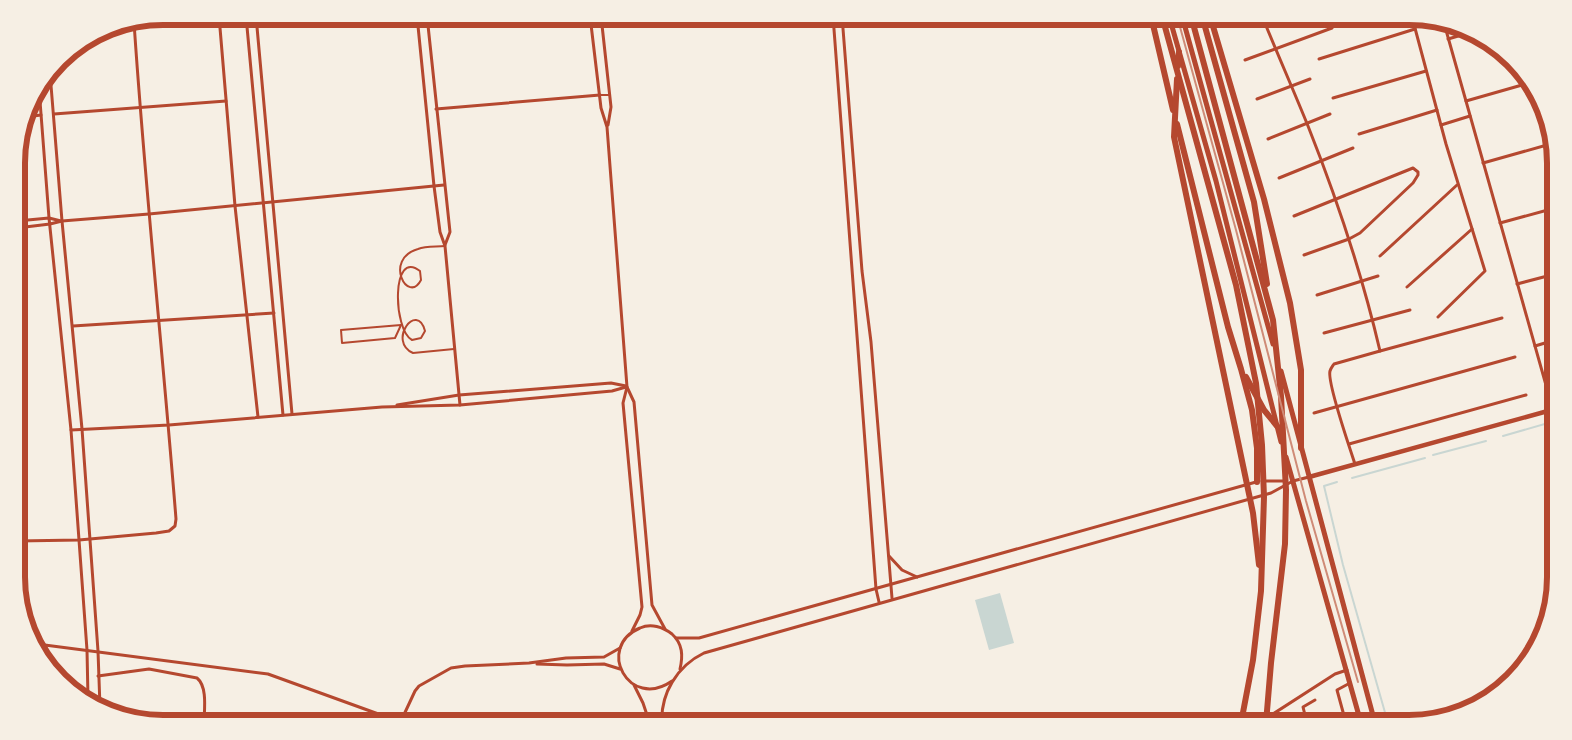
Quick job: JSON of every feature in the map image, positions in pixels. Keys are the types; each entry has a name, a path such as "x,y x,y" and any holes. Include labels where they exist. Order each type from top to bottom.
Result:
{"highway":[{"path":"1153,25 1228,327 1252,410 1257,448 1257,482"},
{"path":"1164,25 1236,285 1256,383 1262,445 1264,498 1261,591 1253,660 1243,715"},
{"path":"1193,25 1273,320"},
{"path":"1205,25 1254,202 1273,320 1280,396 1286,490 1285,544 1271,662 1268,715"},
{"path":"1213,25 1264,199 1290,303 1301,370 1300,448"},
{"path":"1178,52 1174,137 1254,513 1261,591"},
{"path":"1241,369 1264,410 1277,426"}],"main road":[{"path":"1171,25 1218,191 1277,426 1359,715"},
{"path":"1185,25 1257,282 1373,715"}],"street":[{"path":"221,25 235,206 258,417"},
{"path":"247,25 283,415"},
{"path":"257,25 292,414"},
{"path":"419,25 434,186 440,232 445,246 460,405"},
{"path":"428,25 450,232 445,246"},
{"path":"592,25 601,108 607,127 627,386 623,403 642,607 632,631 624,639 618,659 626,678 634,685 644,689 664,686 673,680"},
{"path":"603,25 611,107 607,127"},
{"path":"834,25 876,589 879,602"},
{"path":"843,25 862,271 892,599"},
{"path":"1266,25 1307,123 1335,198 1373,319 1380,351"},
{"path":"1414,25 1457,185 1485,271 1438,317"},
{"path":"25,541 79,540 156,533 169,531 175,526 176,519 160,320 149,214 134,28"},
{"path":"1245,60 1332,28"},
{"path":"1319,59 1415,29"},
{"path":"1446,30 1547,386"},
{"path":"1448,39 1461,35"},
{"path":"1333,98 1426,71"},
{"path":"1257,99 1310,79"},
{"path":"51,83 82,429 98,651 100,699"},
{"path":"1466,101 1522,85"},
{"path":"436,110 600,95"},
{"path":"40,100 48,218 71,430 87,650 88,693"},
{"path":"54,114 226,101"},
{"path":"1359,134 1437,110"},
{"path":"1268,139 1330,114"},
{"path":"34,116 41,115"},
{"path":"1441,125 1470,116"},
{"path":"256,125 266,124"},
{"path":"1483,163 1546,145"},
{"path":"1279,178 1353,148"},
{"path":"1294,216 1413,168 1418,172 1413,183 1360,232 1349,239 1304,255"},
{"path":"25,227 62,221 444,185"},
{"path":"1380,256 1457,185"},
{"path":"1500,223 1547,210"},
{"path":"25,220 48,218 62,221"},
{"path":"1407,287 1472,229"},
{"path":"1317,295 1378,276"},
{"path":"1517,284 1547,276"},
{"path":"1324,333 1410,310"},
{"path":"73,326 274,313"},
{"path":"1355,464 1337,408 1330,376 1330,369 1334,364 1502,318"},
{"path":"1535,346 1547,342"},
{"path":"1314,413 1516,357"},
{"path":"382,407 459,395 611,383 627,386"},
{"path":"71,430 382,407 460,405 612,391 627,386"},
{"path":"627,386 634,402 652,605 665,629 676,638 681,648 683,659 680,670"},
{"path":"1349,444 1526,395"},
{"path":"676,638 700,638 1257,482 1293,481 1547,411"},
{"path":"663,715 664,701 673,680 680,670 694,658 704,653 879,602 1272,493 1293,481"},
{"path":"888,556 902,570 918,578"},
{"path":"632,631 643,626 665,629"},
{"path":"42,645 268,674 381,715"},
{"path":"404,715 419,686 451,668 529,663 566,658 604,657 620,648"},
{"path":"529,663 604,664 621,669"},
{"path":"98,676 149,670 197,678 201,681 203,688 204,715"},
{"path":"1273,715 1336,674 1347,670"},
{"path":"1343,715 1336,690 1350,682"},
{"path":"634,685 647,715"},
{"path":"1305,715 1303,707 1315,700"}],"lane":[{"path":"600,95 610,95"},
{"path":"445,246 417,249 407,254 401,261 399,270 400,275 402,281 406,286 415,287 420,283 422,277 420,271 408,268 402,274 400,280 397,286 402,326 405,334 406,336 412,340 421,338 425,331 420,322 414,320 408,322 405,328 402,334 404,343 409,351 413,353 455,348"},
{"path":"402,326 396,338 342,343 341,330 402,326"}],"shaded area":[{"path":"1000,593 1014,643 989,650 975,600"}],"waterway":[{"path":"1503,436 1547,423"},
{"path":"1433,455 1486,441"},
{"path":"1352,478 1425,458"},
{"path":"1337,482 1324,486 1343,565 1386,715"}],"railway":[{"path":"1179,25 1236,230 1306,501 1358,682"}]}
